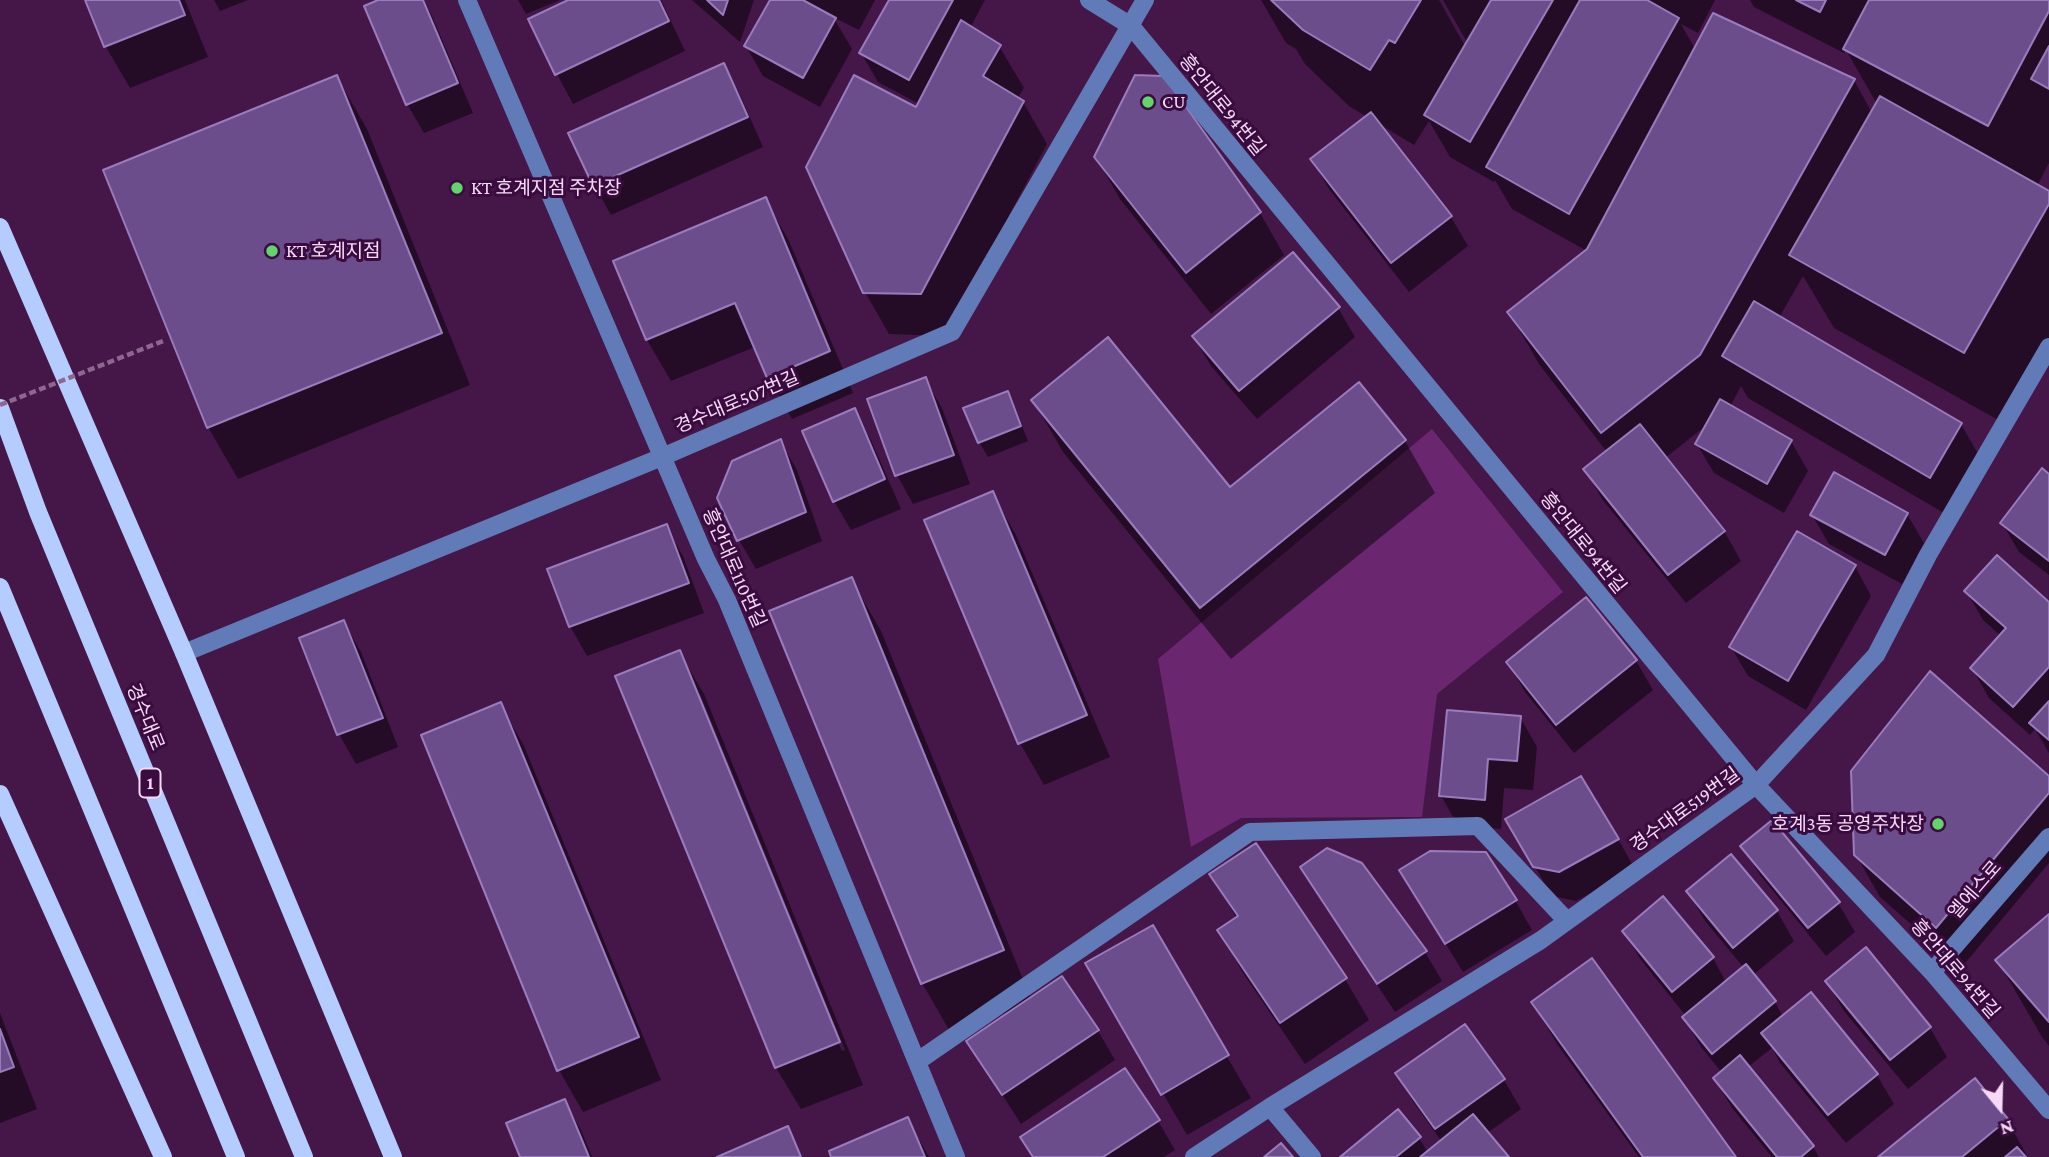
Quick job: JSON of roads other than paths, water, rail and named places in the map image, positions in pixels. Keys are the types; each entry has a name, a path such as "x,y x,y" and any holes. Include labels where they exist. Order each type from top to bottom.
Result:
{"main road":[{"path":"0,227 184,653 393,1157"},
{"name":"경수대로","path":"0,406 38,512 304,1157"},
{"path":"0,587 236,1157"},
{"path":"0,794 163,1157"}],"street":[{"name":"흥안대로110번길","path":"467,0 706,559 727,600 956,1157"},
{"name":"흥안대로94번길","path":"1089,0 1131,26 1756,785 1932,972 2049,1110"},
{"name":"경수대로507번길","path":"184,653 662,457 951,332 1145,0"},
{"name":"경수대로519번길","path":"1194,1157 1270,1107 1530,947 1756,785 1876,655 1928,555 2049,348"},
{"path":"918,1061 1250,832 1478,826 1567,921"},
{"name":"엘에스로","path":"1932,972 2049,837"},
{"path":"1270,1107 1312,1157"}],"place":[{"name":"CU","path":"1148,102"},
{"name":"KT 호계지점 주차장","path":"457,188"},
{"name":"KT 호계지점","path":"272,251"},
{"name":"호계3동 공영주차장","path":"1938,824"}]}
